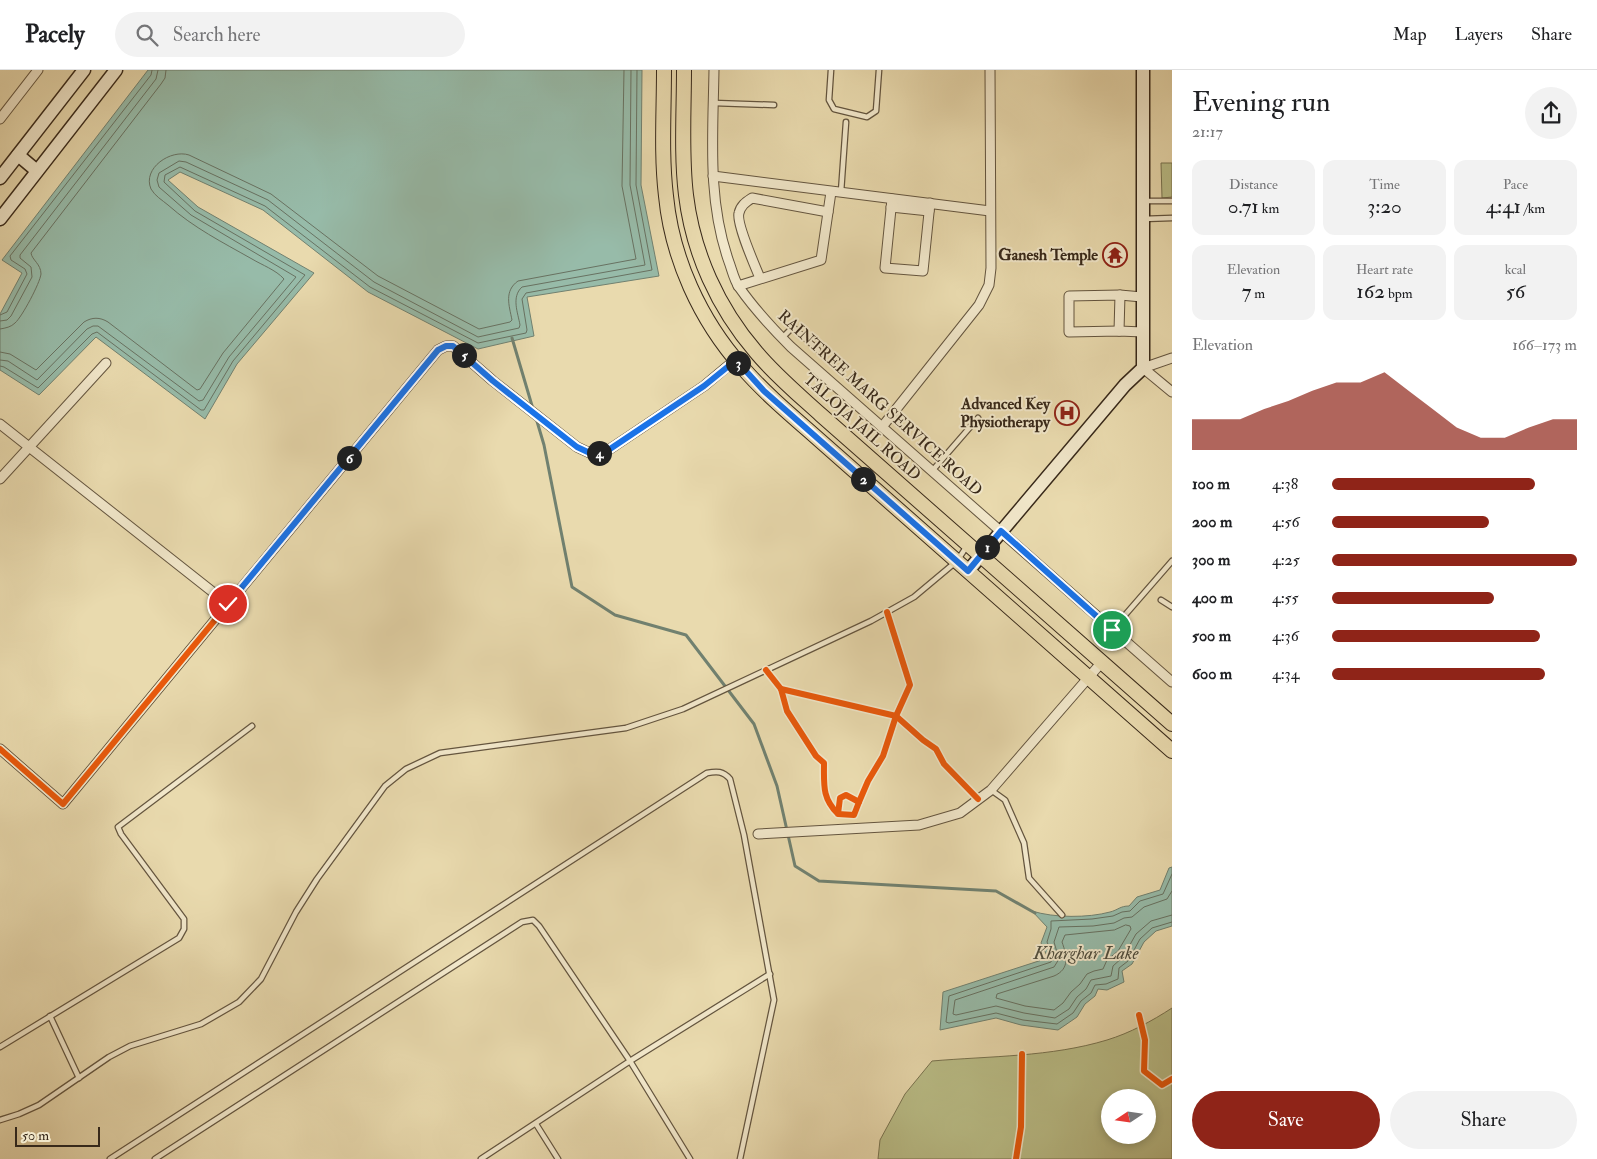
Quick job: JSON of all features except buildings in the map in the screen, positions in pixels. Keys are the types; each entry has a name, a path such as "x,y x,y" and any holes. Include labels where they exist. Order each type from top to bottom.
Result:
{"main road":[{"path":"664,70 664,170 666,196 674,237 682,264 698,301 717,336 764,391 1172,751"},
{"name":"TALOJA JAIL ROAD","path":"684,70 684,153 689,216 707,273 734,324 757,354 778,376 1172,724"}],"street":[{"path":"0,119 38,70"},
{"path":"0,178 84,70"},
{"path":"0,219 116,70"},
{"name":"RAINTREE MARG SERVICE ROAD","path":"714,70 713,176 719,229 738,286 753,307 782,338 1172,682"},
{"path":"882,427 980,305 986,294 991,277 990,70"},
{"path":"1143,70 1143,368"},
{"path":"18,155 37,171"},
{"path":"713,176 841,192 891,203 990,211"},
{"path":"738,286 821,260 831,192"},
{"path":"760,278 740,224 738,215 743,204 752,198 828,212"},
{"path":"891,203 885,268 924,272 929,207"},
{"path":"1142,297 1069,296 1069,332 1143,332"},
{"path":"1120,296 1120,331"},
{"path":"0,749 63,804 438,350 446,346 453,346 529,410 577,447 592,454 604,453 704,386 736,360"},
{"path":"968,571 1125,385 1143,368 1172,358"},
{"path":"0,479 106,363"},
{"path":"1143,368 1172,392"},
{"path":"0,424 228,604"},
{"path":"758,834 919,825 960,813 991,790 1102,662"}],"lane":[{"path":"831,70 829,100 834,109 867,117 876,111 879,70"},
{"path":"714,103 774,105"},
{"path":"841,192 846,122"},
{"path":"1143,201 1172,201"},
{"path":"1143,219 1172,218"},
{"path":"782,338 793,327 818,350"},
{"path":"932,471 978,418"},
{"path":"0,1120 19,1114 39,1104 109,1057 130,1046 201,1024 239,1002 261,979 296,912 317,879 385,786 406,769 440,753 626,728 683,709 871,621 914,597 956,561 968,544"},
{"path":"1112,630 1172,561"},
{"path":"1161,600 1172,607"},
{"path":"0,1047 179,938 184,929 184,919 121,834 118,827 252,726"},
{"path":"110,1159 708,774 716,771 724,773 730,779 744,835 774,1000 740,1159"},
{"path":"991,790 1005,800 1024,844 1029,878 1062,915"},
{"path":"744,835 758,834"},
{"path":"154,1159 526,920 533,920 539,926 630,1060 690,1159"},
{"path":"482,1159 630,1060 770,974"},
{"path":"50,1016 79,1078"},
{"path":"536,1124 558,1159"}],"green space":[{"path":"1161,163 1172,163 1172,197 1162,198"},
{"path":"1172,1008 1172,1159 878,1159 880,1140 905,1094 932,1061 1064,1050 1107,1040 1141,1026"}],"water":[{"path":"148,70 642,70 641,185 659,276 527,297 534,336 478,349 368,292 263,210 180,172 168,180 198,207 314,273 237,364 205,419 96,337 39,395 0,370 0,314 22,273 2,260"},
{"name":"Kharghar Lake","path":"1172,867 1172,926 1156,931 1144,942 1132,964 1122,971 1124,982 1107,990 1098,989 1095,996 1085,1004 1077,1017 1058,1030 1021,1025 996,1018 940,1030 943,992 1048,958 1041,943 1047,927 1032,911 1050,915 1092,915 1129,906 1137,897 1160,890 1169,868"}],"waterway":[{"path":"512,338 533,409"},
{"path":"536,418 544,445 572,587 615,615 686,635 754,724 777,786 795,866 819,881 996,891 1035,913"}],"cycle path":[{"path":"0,749 63,804 438,350 446,346 453,346 493,381 577,447 592,454 604,453 704,386 735,360"},
{"path":"859,802 868,781 883,756 896,716 910,685 887,612"},
{"path":"766,670 781,689 896,716 936,749 944,764 978,799"},
{"path":"781,689 787,711 816,756 824,763 825,791 833,808 838,814 854,815 859,802 846,795 840,798 838,814"},
{"path":"1139,1015 1145,1040 1144,1071 1162,1085 1172,1079"},
{"path":"1016,1159 1021,1127 1022,1054"}],"place":[{"name":"Ganesh Temple","path":"1115,255"},
{"name":"Advanced Key Physiotherapy","path":"1067,413"}],"route":[{"path":"228,604 438,350 446,346 453,346 493,381 577,447 592,454 604,453 704,386 736,360 764,391 968,571 1001,531 1112,630"}]}
